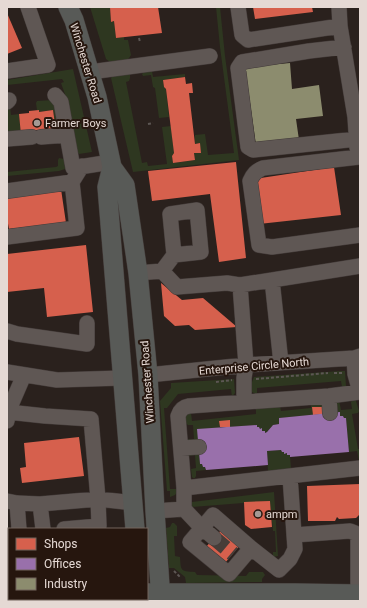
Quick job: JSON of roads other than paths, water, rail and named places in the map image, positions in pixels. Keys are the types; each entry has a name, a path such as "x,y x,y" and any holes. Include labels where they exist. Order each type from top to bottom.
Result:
{"main road":[{"name":"Winchester Road","path":"68,7 74,20 97,97 111,164 107,187 135,528"},
{"name":"Winchester Road","path":"111,164 125,185 138,273 148,375 155,512 156,596"},
{"path":"156,596 281,593 359,594"}],"street":[{"path":"7,71 48,65 28,7"},
{"path":"238,7 242,35 248,40 340,26"},
{"path":"339,7 340,26 357,117 359,152"},
{"path":"344,47 242,62 238,68 248,147 253,150 359,152"},
{"path":"90,72 210,56"},
{"path":"55,95 61,102 73,168 111,164"},
{"path":"7,139 67,135"},
{"path":"359,152 263,168 257,171 252,176 250,181 259,244 272,247 360,235"},
{"path":"7,237 77,228 72,182 82,166"},
{"path":"7,191 72,182"},
{"path":"138,273 162,271 174,255"},
{"path":"162,271 177,287 227,283 240,285 360,266"},
{"path":"272,280 281,363"},
{"path":"240,285 245,372 244,402"},
{"path":"7,331 16,334 87,344 87,323"},
{"path":"214,538 184,509 184,488 178,416 179,412 184,407 189,406 329,396 360,392 355,374 357,357"},
{"name":"Enterprise Circle North","path":"148,375 245,372 281,363 357,357"},
{"path":"7,372 57,380 122,378"},
{"path":"24,375 7,415 91,419 99,526 76,528"},
{"path":"329,396 330,413"},
{"path":"181,448 199,447"},
{"path":"184,488 360,468"},
{"path":"279,570 289,560 295,549 290,476"},
{"path":"19,528 9,501 40,504 98,499 134,503"},
{"path":"40,504 43,528"},
{"path":"155,512 184,509"},
{"path":"251,548 237,557 229,574 190,542 201,527 213,515 279,570 281,593"},
{"path":"294,535 350,531 355,533 358,537 359,594"}],"tunnel":[{"path":"214,538 233,554"}],"place":[{"name":"Farmer Boys","path":"37,123"},
{"name":"ampm","path":"258,514"}]}
